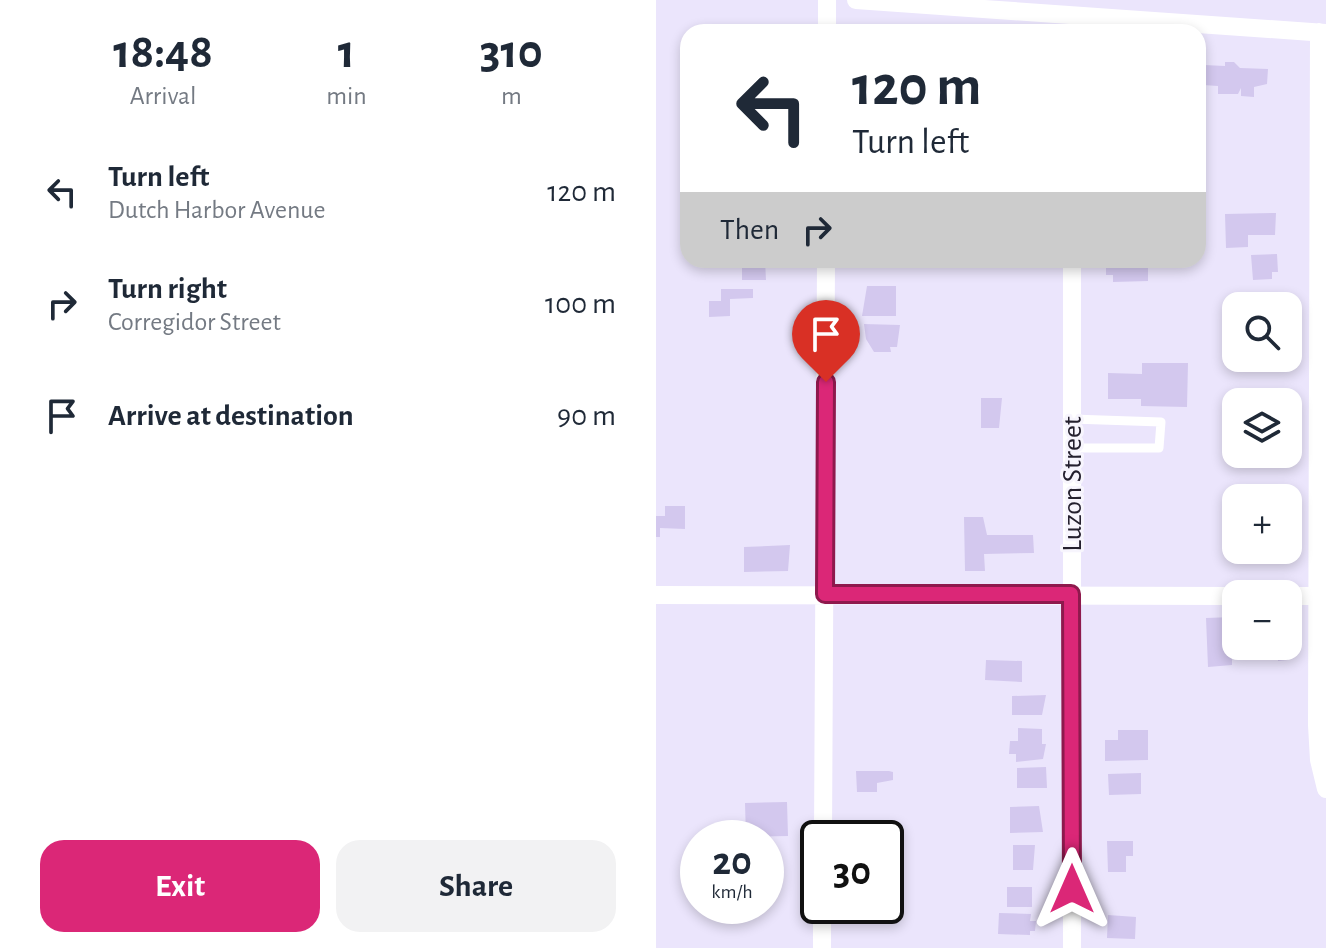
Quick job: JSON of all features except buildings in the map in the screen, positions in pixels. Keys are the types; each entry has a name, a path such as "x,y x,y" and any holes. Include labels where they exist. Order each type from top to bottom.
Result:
{"street":[{"path":"827,0 827,24"},
{"path":"856,0 1073,24"},
{"path":"1206,29 1323,33 1317,725 1319,760 1326,789"},
{"path":"823,820 826,268"},
{"name":"Luzon Street","path":"1072,268 1072,948"},
{"path":"656,595 1222,596"},
{"path":"1302,596 1317,596"},
{"path":"822,924 822,948"}],"lane":[{"path":"1072,419 1161,422 1159,448 1072,448"}],"route":[{"path":"826,382 825,594 1071,594 1072,889"}]}
